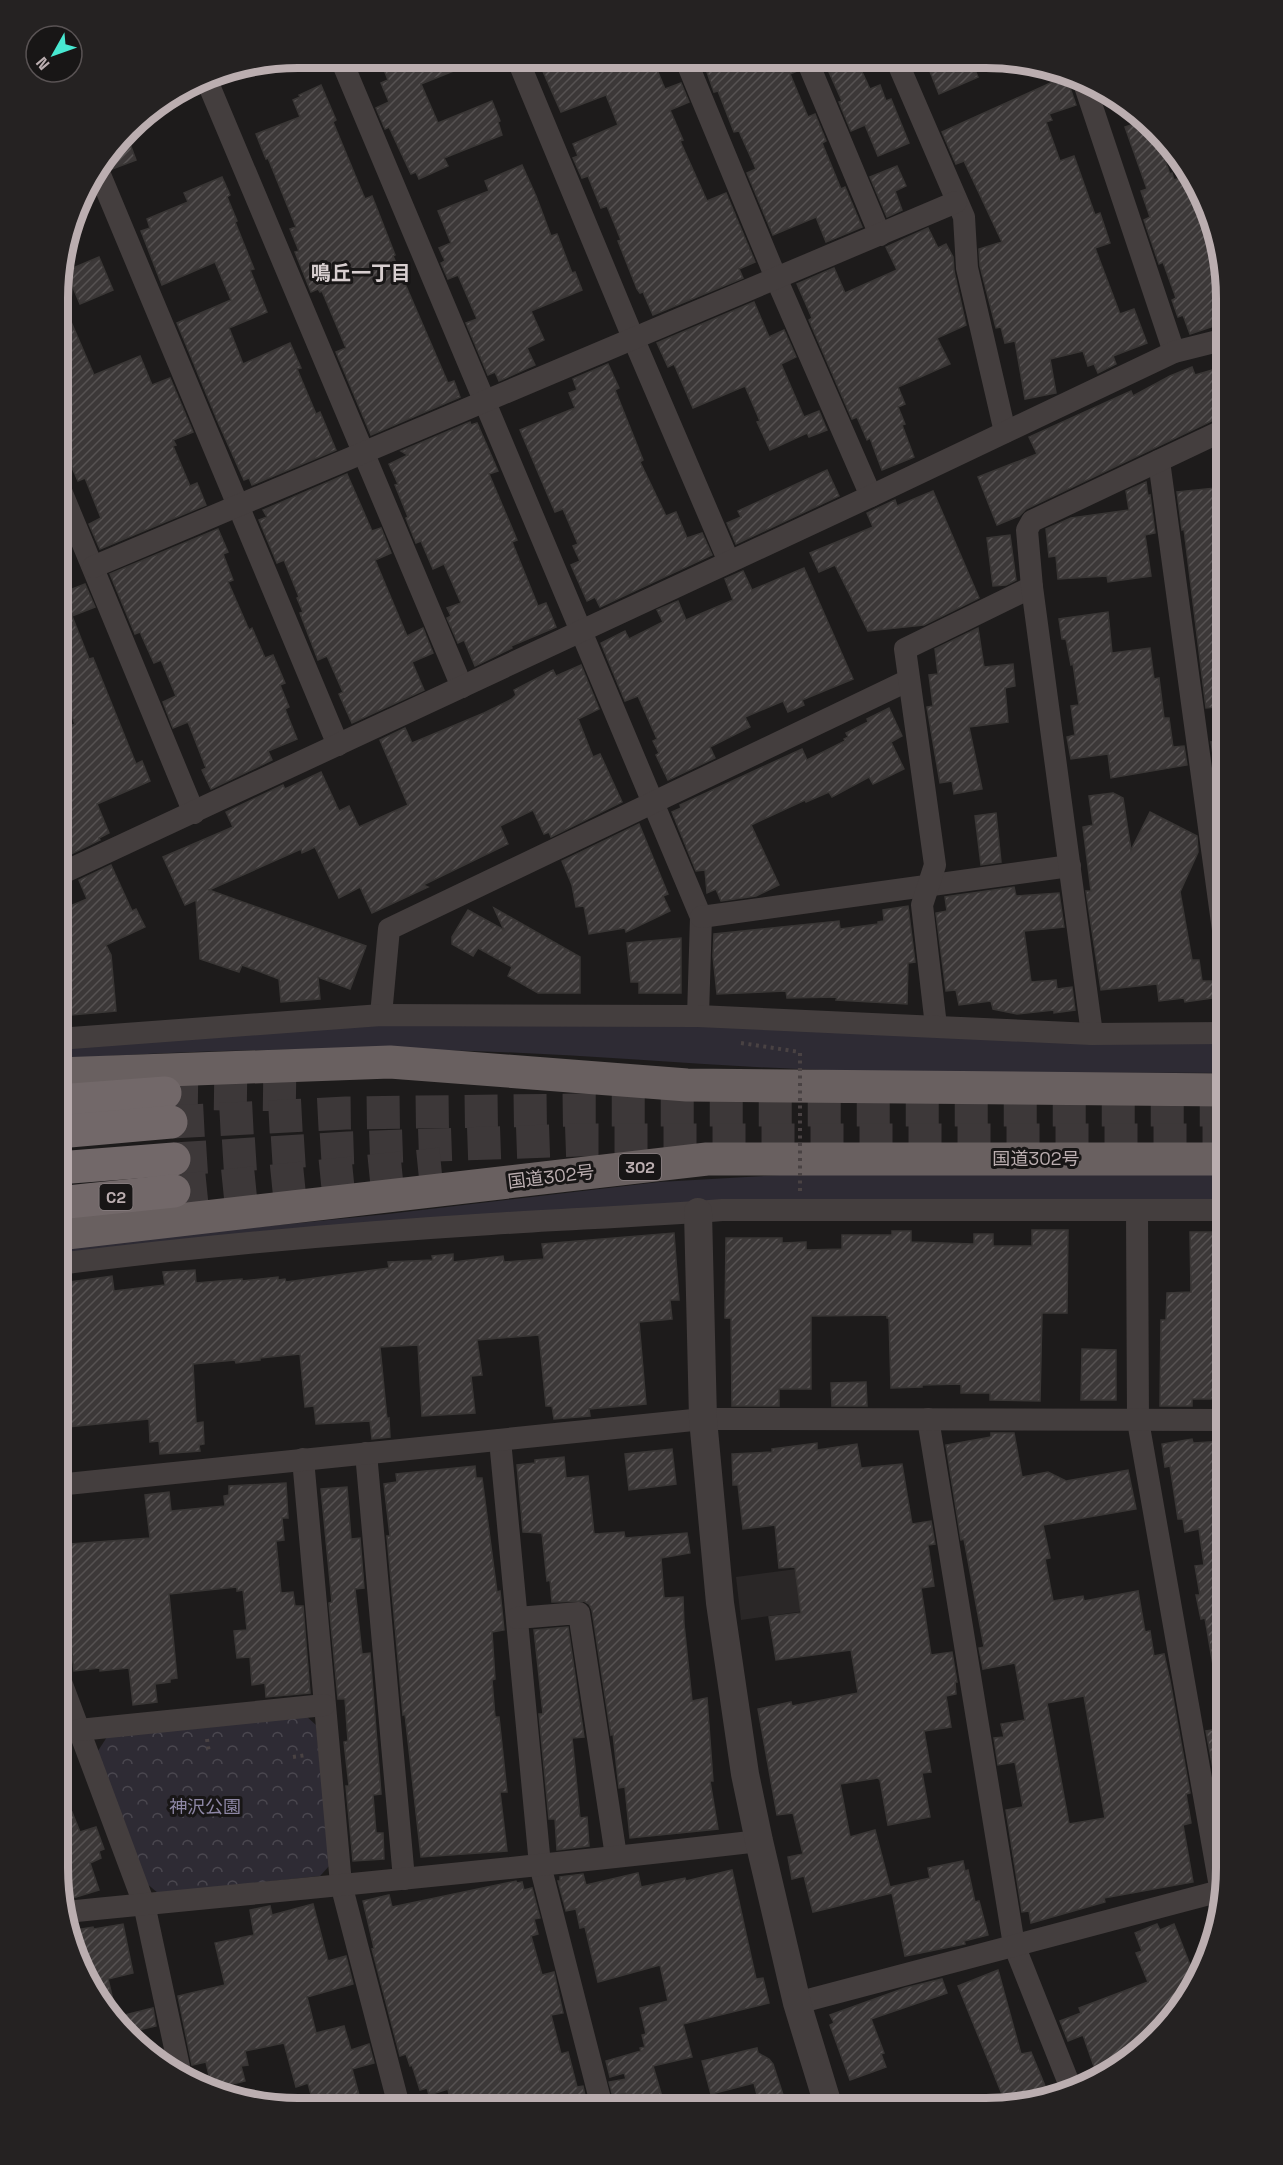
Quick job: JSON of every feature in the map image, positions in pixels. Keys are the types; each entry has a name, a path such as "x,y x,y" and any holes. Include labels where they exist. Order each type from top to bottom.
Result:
{"highway":[{"path":"68,1074 390,1062 687,1084 1216,1090"},
{"path":"68,1102 168,1107 68,1130"},
{"name":"C2","path":"68,1167 174,1159"},
{"name":"国道302号","path":"68,1233 707,1159 1216,1159"},
{"name":"C2","path":"68,1202 174,1191"}],"street":[{"path":"345,68 701,917 698,1016"},
{"path":"521,68 729,562"},
{"path":"689,68 776,278 872,496"},
{"path":"810,68 880,234"},
{"path":"900,68 964,217 966,268 1005,432"},
{"path":"209,85 462,687"},
{"path":"1087,91 1174,352"},
{"path":"101,177 338,745"},
{"path":"93,567 956,202"},
{"path":"68,870 872,496 1174,352 1216,342"},
{"path":"1092,1034 1032,587 1027,530 1032,521 1216,434"},
{"path":"1159,461 1216,832"},
{"path":"68,507 194,813"},
{"path":"936,1026 922,905 935,865 904,649 1032,587"},
{"path":"381,1015 389,929 909,680"},
{"path":"701,917 1070,866"},
{"path":"68,1038 381,1015 698,1016 1092,1034 1216,1033"},
{"path":"68,1263 279,1240 698,1212 801,1209 1216,1210"},
{"path":"1137,1210 1138,1421 1216,1859"},
{"path":"698,1212 703,1419 720,1603 745,1774 759,1841 797,2002 826,2098"},
{"path":"68,1484 703,1419 1216,1420"},
{"path":"928,1419 1014,1945 1068,2082"},
{"path":"500,1440 540,1865 600,2098"},
{"path":"366,1453 404,1879"},
{"path":"303,1459 341,1884 397,2098"},
{"path":"517,1618 579,1613 616,1856"},
{"path":"68,1700 144,1904 179,2065"},
{"path":"79,1730 324,1705"},
{"path":"72,1911 759,1841"},
{"path":"797,2002 1214,1895"}],"path":[{"path":"800,1052 800,1191"},
{"path":"207,1735 209,1753"}],"shaded area":[{"path":"835,1564 841,1606 741,1620 736,1577"}],"green space":[{"path":"389,1022 663,1022 1216,1041 1216,1073 851,1071 525,1053 387,1049 246,1050 68,1058 68,1044"},
{"path":"1216,1173 1216,1204 950,1203 68,1257 68,1246 388,1214 659,1182 798,1174"},
{"name":"神沢公園","path":"306,1716 316,1725 330,1865 320,1876 158,1893 146,1883 96,1754 107,1737"}],"building":[{"path":"383,68 461,68 421,84 438,123 492,101 500,121 498,122 502,135 444,158 448,166 419,179 416,172 411,174 389,127 385,129 376,108 389,102 381,83 388,80"},
{"path":"541,68 656,68 665,89 681,83 689,102 670,110 683,140 680,141 707,201 726,193 755,262 739,269 743,278 653,315 643,292 640,293 637,289 607,206 601,208 588,176 582,178 573,158 578,156 573,144 618,125 606,95 561,112"},
{"path":"706,68 796,68 797,71 790,74 808,117 815,114 826,141 822,143 841,189 845,187 862,227 826,242 816,217 773,235 747,173 756,169 739,131 734,132 718,91 714,92"},
{"path":"827,68 860,68 870,89 880,85 886,101 891,99 909,143 878,156 865,125 851,131 839,102 842,101"},
{"path":"929,68 974,68 978,77 939,94"},
{"path":"1058,79 1068,83 1076,105 1049,114 1052,120 1046,122 1060,161 1074,156 1095,215 1100,213 1110,243 1095,248 1120,314 1134,309 1147,343 1113,356 1116,364 1098,373 1094,364 1088,366 1083,351 1050,359 1056,393 1025,399 1015,341 1005,343 1001,327 996,328 980,266 979,249 1002,242 964,161 956,164 942,132"},
{"path":"321,85 336,120 333,122 365,199 372,196 395,255 393,256 448,383 454,381 460,397 371,435 336,352 346,348 322,291 318,289 311,292 295,252 299,251 290,229 296,227 256,134 300,117 293,100"},
{"path":"1136,123 1159,146 1170,174 1172,173 1174,180 1182,178 1198,209 1208,238 1214,267 1216,325 1190,334 1183,315 1178,317 1172,300 1176,298 1163,262 1159,264 1144,220 1150,217 1141,191 1147,189 1125,127"},
{"path":"129,141 136,160 112,169 110,165"},
{"path":"522,165 551,236 557,234 572,273 575,272 582,290 531,311 544,340 527,348 535,365 499,381 495,372 488,375 466,323 477,319 458,275 448,279 441,263 445,261 439,248 451,243 438,211 489,191 485,181"},
{"path":"897,166 906,186 895,191 902,210 887,217 870,177"},
{"path":"222,177 230,195 227,197 237,221 235,222 254,269 250,270 267,312 229,328 243,364 290,343 301,368 297,369 316,414 320,412 336,450 252,485 249,478 244,480 177,323 231,300 215,262 162,285 141,231 150,228 147,219 188,202 184,193"},
{"path":"928,228 938,248 946,244 953,257 966,325 937,338 950,364 898,387 905,404 898,407 905,424 902,425 914,457 882,470 870,438 867,440 857,417 852,419 809,320 812,318 797,284 834,268 845,293 897,270 886,247"},
{"path":"99,257 113,290 80,304 68,277 69,270"},
{"path":"754,302 769,337 784,330 796,357 781,364 804,417 819,411 827,430 809,437 807,433 770,450 757,422 760,421 745,386 693,408 674,364 668,367 657,343"},
{"path":"68,315 94,375 140,356 152,385 170,378 193,432 173,440 176,445 173,446 190,486 197,483 206,505 100,549 89,524 101,518 85,478 78,481 68,458"},
{"path":"608,364 619,388 615,390 643,460 640,462 666,516 676,512 687,538 702,533 712,555 600,607 595,597 587,601 571,565 580,561 573,546 578,544 563,509 555,512 520,430 575,408 569,393 577,390 573,379"},
{"path":"1192,367 1195,375 1216,369 1216,419 997,525 978,477 1037,454 1029,437 1131,391 1133,396"},
{"path":"470,422 471,425 477,423 498,471 489,474 517,540 512,542 538,606 546,603 556,627 511,646 512,648 475,666 464,640 458,643 447,618 451,616 447,608 461,603 444,564 433,569 421,541 416,543 395,485 398,484 389,464 408,455 401,451"},
{"path":"827,470 839,496 736,544 727,523 741,517 738,511"},
{"path":"347,474 372,531 381,528 391,553 375,560 407,636 423,628 433,653 412,662 424,690 352,723 339,694 343,692 327,656 318,660 300,613 303,612 297,598 299,597 284,560 277,563 259,520 267,517 263,510"},
{"path":"1146,482 1155,533 1145,535 1151,576 1108,582 1107,576 1058,579 1056,556 1049,557 1046,529 1071,518 1129,510 1126,491"},
{"path":"1216,488 1216,707 1206,708 1184,529 1182,530 1177,492"},
{"path":"933,491 979,598 924,625 868,631 835,565 819,572 810,553 873,527 867,513 895,500 897,506"},
{"path":"218,529 228,552 223,554 233,580 228,582 249,630 252,628 265,658 273,655 285,683 280,685 289,707 285,709 297,739 268,751 272,760 211,789 202,770 206,768 188,722 173,728 163,702 176,696 161,660 154,663 140,632 135,634 110,574"},
{"path":"1010,535 1016,580 1006,585 993,586 987,538"},
{"path":"804,568 853,679 802,700 804,705 788,712 783,701 745,717 750,727 710,747 715,758 668,780 656,755 659,753 653,741 657,739 638,696 625,701 601,643 625,631 629,639 663,622 657,610 678,601 686,620 733,600 725,579 743,571 752,590"},
{"path":"85,584 95,607 72,616 89,659 93,658 136,764 142,761 150,781 97,804 109,833 99,838 100,840 68,856 68,727 75,724 68,708 68,591"},
{"path":"1108,612 1112,653 1150,648 1154,679 1159,678 1164,718 1169,718 1173,747 1184,746 1187,765 1111,778 1108,754 1071,759 1067,737 1075,735 1071,706 1079,705 1073,664 1071,665 1066,639 1062,639 1059,619"},
{"path":"978,628 984,667 1013,664 1015,686 1005,688 1008,722 969,727 982,789 954,794 952,781 940,783 927,707 933,706 929,675 938,674 935,649"},
{"path":"581,665 599,709 578,719 593,757 600,754 622,802 551,837 549,832 544,834 533,810 500,826 508,844 423,885 428,887 372,913 360,887 339,898 315,847 302,853 301,849 209,890 366,946 350,989 318,977 320,999 281,1002 279,979 242,965 239,972 200,959 196,900 185,905 163,857 233,827 226,812 283,785 285,789 321,772 339,811 349,806 359,827 408,805 380,740 405,728 412,743 512,699 516,695 514,690 553,670 556,676"},
{"path":"889,708 902,736 891,742 904,769 873,784 869,777 832,797 829,792 806,802 805,800 751,825 779,885 756,896 721,901 716,889 707,893 705,870 696,871 672,812 681,808 680,805 802,749 807,760 845,741 844,739 848,737 846,733"},
{"path":"1216,741 1216,761 1214,761 1211,742"},
{"path":"1113,793 1123,798 1131,850 1150,812 1197,836 1198,852 1180,892 1192,960 1199,960 1202,981 1216,981 1216,997 1185,1002 1184,998 1159,1001 1157,984 1101,990 1086,891 1091,891 1083,827 1093,825 1089,796"},
{"path":"996,813 1001,862 981,865 975,816"},
{"path":"639,824 668,894 663,896 670,911 626,932 625,928 589,934 584,906 576,907 572,885 562,861"},
{"path":"111,865 132,911 136,909 145,927 106,945 111,955 116,1011 68,1015 68,969 72,968 68,959 68,907 87,899 79,880"},
{"path":"1014,887 1016,896 1059,893 1064,927 1024,931 1031,982 1056,980 1057,989 1072,987 1075,1010 1017,1014 993,1009 991,1001 959,1005 956,990 946,991 936,913 947,911 945,897"},
{"path":"908,906 915,962 908,963 907,1004 836,1000 837,997 787,998 786,991 717,994 713,956 714,934 839,921 840,929 878,924 884,921 883,910"},
{"path":"494,908 580,957 580,993 538,993 508,976 512,967 478,948 473,956 452,944 452,937 468,910 504,930"},
{"path":"681,938 681,993 639,993 639,982 631,982 627,943"},
{"path":"1032,1230 1068,1230 1067,1313 1042,1313 1040,1401 990,1400 990,1393 961,1393 961,1384 891,1388 889,1318 887,1315 811,1316 811,1389 779,1389 779,1406 732,1406 731,1318 725,1318 726,1238 782,1238 782,1243 806,1242 806,1250 842,1249 842,1235 892,1235 892,1231 911,1231 911,1242 974,1244 974,1234 993,1234 993,1246 1032,1246"},
{"path":"1190,1232 1216,1232 1216,1399 1192,1399 1192,1406 1160,1406 1161,1320 1166,1320 1167,1293 1191,1292"},
{"path":"674,1233 679,1300 670,1300 672,1319 639,1322 646,1404 589,1409 590,1416 554,1419 552,1406 546,1406 539,1335 477,1340 482,1375 471,1376 475,1413 422,1416 418,1345 380,1347 390,1437 372,1439 370,1421 316,1424 314,1406 305,1407 300,1354 236,1363 235,1360 193,1364 196,1423 203,1422 204,1444 199,1445 200,1451 160,1454 159,1441 150,1442 149,1419 68,1427 68,1409 72,1408 68,1380 68,1282 112,1276 114,1291 165,1285 163,1272 195,1270 196,1283 278,1277 278,1280 285,1279 286,1282 389,1268 388,1262 433,1260 432,1256 453,1254 453,1262 503,1256 504,1262 544,1259 542,1244"},
{"path":"1082,1349 1116,1350 1116,1400 1081,1400"},
{"path":"866,1382 867,1406 832,1406 831,1383"},
{"path":"991,1433 1014,1433 1022,1477 1048,1472 1066,1481 1128,1470 1136,1509 1043,1525 1050,1558 1045,1559 1053,1601 1083,1596 1084,1601 1138,1591 1145,1632 1150,1631 1154,1656 1164,1654 1170,1681 1190,1793 1186,1794 1191,1823 1183,1825 1193,1882 1104,1898 1105,1902 1031,1923 1029,1911 1022,1912 1006,1810 1023,1807 1015,1762 998,1765 994,1738 1004,1737 1001,1724 1025,1720 1015,1663 983,1669 979,1648 984,1647 964,1539 961,1540 946,1445 991,1437","holes":["1084,1696 1105,1818 1069,1824 1047,1703"]},
{"path":"1192,1439 1193,1443 1216,1442 1216,1677 1205,1618 1201,1619 1196,1595 1200,1595 1195,1566 1204,1565 1199,1529 1185,1532 1183,1519 1178,1519 1170,1466 1165,1467 1162,1444"},
{"path":"817,1443 817,1450 857,1444 861,1468 902,1464 912,1524 931,1521 935,1544 928,1545 934,1586 921,1588 931,1655 952,1652 957,1682 955,1682 956,1694 946,1696 951,1727 924,1731 931,1772 922,1773 930,1817 888,1825 878,1778 840,1784 850,1837 875,1830 890,1887 930,1878 928,1868 963,1861 965,1871 968,1870 975,1902 979,1901 988,1935 964,1941 965,1944 905,1956 892,1893 813,1912 804,1876 792,1879 788,1857 803,1854 793,1813 777,1815 758,1709 791,1702 792,1706 858,1693 851,1650 776,1660 769,1617 801,1613 795,1567 779,1568 775,1525 743,1529 738,1485 733,1485 732,1454 772,1452 772,1449"},
{"path":"672,1449 676,1484 629,1490 625,1454"},
{"path":"564,1457 566,1478 588,1476 594,1534 624,1532 625,1538 687,1533 690,1553 661,1558 664,1598 683,1597 692,1701 707,1698 713,1781 710,1781 718,1829 630,1838 625,1787 619,1788 613,1734 611,1735 592,1610 584,1601 552,1602 550,1580 547,1581 542,1533 523,1532 517,1465 535,1463 535,1460"},
{"path":"475,1466 476,1478 482,1478 504,1630 492,1632 495,1679 492,1680 495,1717 499,1717 507,1792 500,1792 507,1851 421,1857 405,1714 403,1715 384,1484 397,1482 396,1474"},
{"path":"286,1483 288,1518 282,1518 284,1540 276,1541 281,1593 293,1592 295,1606 303,1606 310,1693 266,1697 265,1683 252,1685 250,1657 237,1658 234,1631 247,1630 243,1590 237,1591 237,1587 169,1594 177,1678 170,1679 170,1682 155,1684 157,1702 133,1705 129,1668 74,1671 71,1645 68,1645 68,1544 150,1538 145,1495 169,1492 171,1511 225,1506 224,1496 229,1495 229,1486"},
{"path":"347,1487 351,1539 360,1538 364,1588 355,1589 362,1654 370,1653 381,1794 373,1795 376,1833 383,1833 384,1859 353,1861 346,1786 349,1786 344,1742 348,1741 345,1699 338,1699 329,1603 332,1602 321,1489"},
{"path":"568,1627 584,1737 572,1738 580,1818 587,1817 589,1846 557,1850 555,1819 549,1819 539,1714 543,1714 534,1630"},
{"path":"1216,1730 1216,1785 1206,1731"},
{"path":"72,1812 80,1832 96,1827 104,1849 99,1851 101,1858 90,1863 99,1890 69,1898 68,1883 68,1814"},
{"path":"732,1870 756,1979 763,1978 769,2003 683,2024 692,2057 653,2066 662,2098 626,2098 625,2093 613,2097 609,2082 626,2079 624,2073 610,2077 606,2061 641,2051 640,2048 645,2047 642,2035 646,2034 640,2008 668,2001 660,1965 598,1982 585,1927 580,1928 576,1909 566,1911 558,1881 560,1877 583,1874 586,1885 638,1873 641,1887 685,1878 686,1881"},
{"path":"516,1881 517,1883 522,1882 524,1890 532,1888 540,1918 534,1919 538,1934 531,1936 542,1975 554,1972 563,2013 551,2015 561,2054 568,2052 577,2087 583,2086 586,2098 450,2098 448,2089 429,2095 427,2088 420,2090 406,2054 400,2056 372,1949 374,1948 363,1901 389,1895 392,1907"},
{"path":"313,1904 328,1961 346,1956 353,1984 307,1997 316,2033 344,2026 351,2050 369,2044 374,2063 352,2069 360,2098 312,2098 308,2083 296,2087 284,2043 245,2051 248,2065 241,2066 245,2081 225,2086 210,2080 206,2062 192,2065 178,1996 225,1985 215,1943 254,1935 250,1910 270,1906 272,1915"},
{"path":"123,1924 133,1973 108,1979 115,2008 91,1969 76,1930 93,1927 94,1929"},
{"path":"1157,1924 1160,1930 1174,1924 1192,1969 1185,1983 1159,2019 1126,2050 1095,2070 1083,2035 1068,2041 1060,2021 1081,2013 1079,2008 1148,1982 1136,1953 1142,1951 1135,1933"},
{"path":"998,1970 1021,2054 1031,2052 1047,2089 1003,2097 958,1986"},
{"path":"942,1979 947,1993 871,2019 884,2053 881,2054 886,2067 850,2080 830,2025 834,2023 830,2015 905,1988"},
{"path":"153,2008 156,2026 136,2031 121,2016"},
{"path":"757,2048 758,2053 773,2064 784,2098 758,2098 754,2083 711,2094 702,2061"}],"tunnel":[{"path":"165,1093 307,1095"},
{"path":"171,1122 346,1113 576,1110 1216,1110"},
{"path":"174,1159 348,1148 578,1140 1216,1140"},
{"path":"174,1191 441,1164"}],"district":[{"name":"鳴丘一丁目","path":"361,273"}]}
